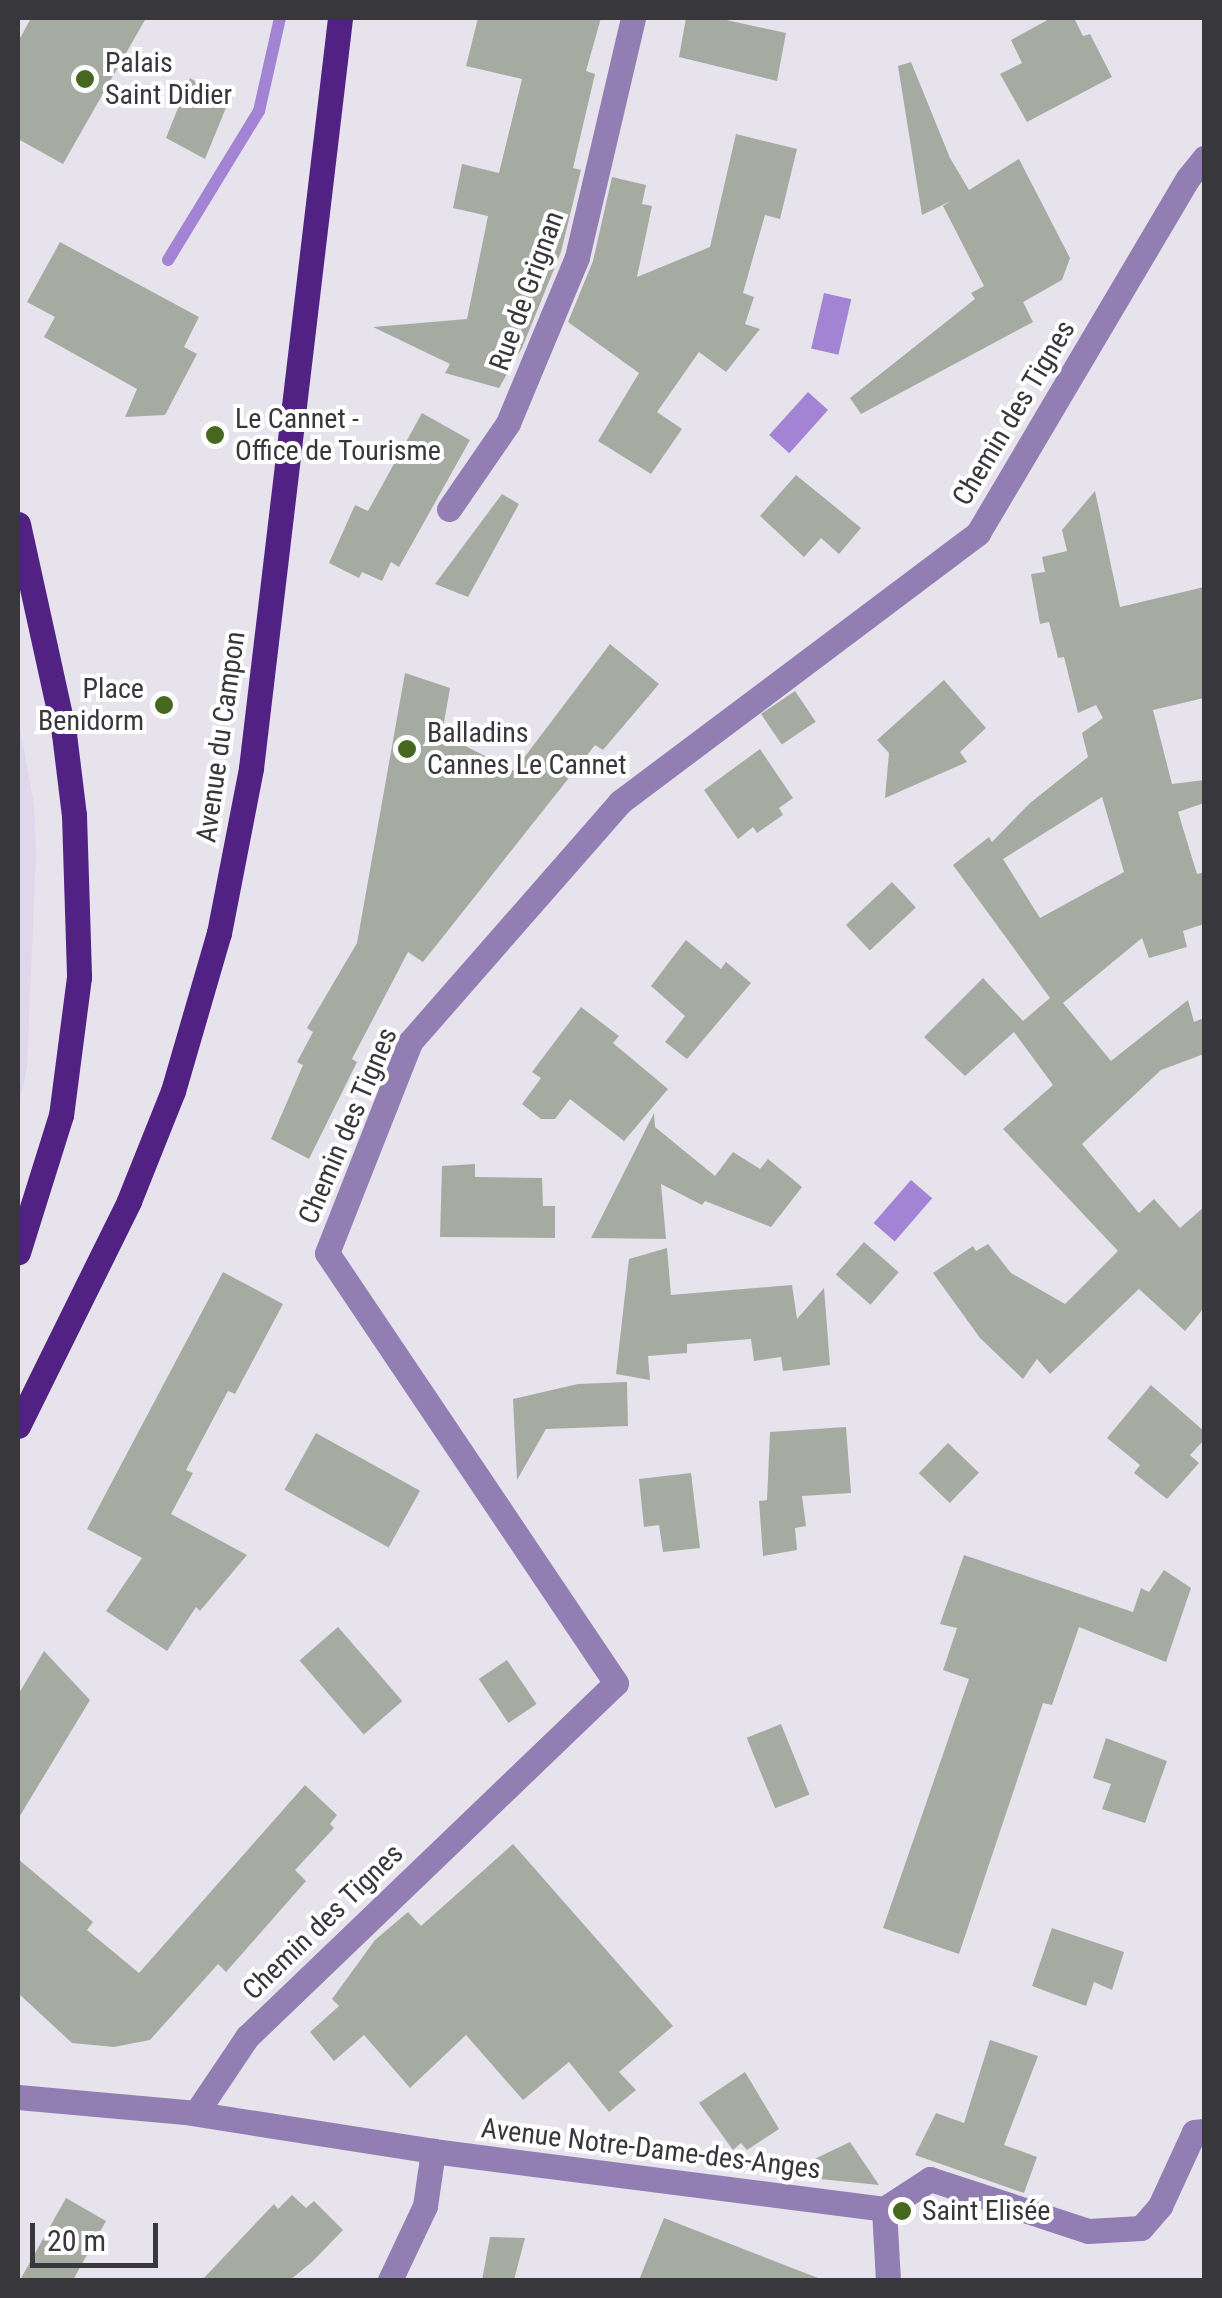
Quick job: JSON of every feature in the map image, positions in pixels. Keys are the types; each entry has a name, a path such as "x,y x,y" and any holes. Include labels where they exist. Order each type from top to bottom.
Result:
{"main road":[{"name":"Avenue du Campon","path":"18,1426 129,1201 207,986 250,768 340,18"},
{"path":"18,524 64,734 74,815 79,977 61,1115 18,1252"}],"street":[{"name":"Rue de Grignan","path":"450,509 508,423 578,256 633,18"},
{"name":"Chemin des Tignes","path":"196,2113 247,2037 616,1683 327,1253 410,1042 620,802 978,533 1188,178 1204,158"},
{"name":"Avenue Notre-Dame-des-Anges","path":"18,2097 196,2113 433,2150 884,2209"},
{"path":"888,2280 884,2209 930,2178 1088,2231 1141,2228 1160,2206 1194,2132 1204,2130"},
{"path":"390,2280 425,2206 433,2150"}],"shaded area":[{"path":"824,293 851,299 838,355 811,349"},
{"path":"808,392 828,410 789,453 769,435"},
{"path":"18,717 34,805 36,856 27,1067 18,1109"},
{"path":"911,1180 932,1198 895,1241 874,1223"}],"building":[{"path":"31,18 146,18 63,164 18,139 18,42"},
{"path":"478,18 601,18 586,71 595,74 573,168 581,170 561,252 522,348 499,388 445,373 450,364 373,327 467,319 488,216 453,208 462,164 499,173 522,79 466,66"},
{"path":"686,18 717,18 786,33 777,81 679,57"},
{"path":"1051,18 1074,18 1083,36 1090,34 1112,77 1027,122 1000,74 1022,63 1011,40"},
{"path":"911,62 950,158 969,190 1019,159 1070,258 1062,280 1023,302 1033,322 861,414 850,398 975,299 971,293 984,286 943,206 951,201 922,215 898,66"},
{"path":"190,78 228,103 205,159 166,138"},
{"path":"736,134 797,149 780,219 765,215 743,293 754,297 745,324 760,329 726,372 699,352 657,412 682,429 651,474 598,441 639,373 568,322 593,261 612,177 646,185 642,204 652,206 637,277 710,247"},
{"path":"60,242 199,317 184,347 197,354 165,415 125,417 137,389 44,337 55,317 27,302"},
{"path":"422,413 470,440 399,567 391,562 382,581 362,572 359,578 329,563 355,505 368,511"},
{"path":"796,475 861,528 839,554 821,538 804,557 760,516"},
{"path":"1095,491 1120,607 1204,587 1204,698 1153,710 1172,784 1204,780 1204,803 1178,812 1197,874 1204,872 1204,924 1183,931 1187,947 1149,958 1142,938 1063,1003 1111,1061 1188,1000 1194,1022 1204,1018 1204,1054 1161,1070 1082,1144 1139,1213 1154,1199 1180,1228 1204,1207 1204,1308 1185,1331 1139,1289 1050,1374 1037,1359 1023,1379 980,1338 933,1273 973,1246 976,1251 988,1244 1011,1273 1065,1304 1118,1251 1003,1129 1053,1085 1014,1032 965,1076 924,1037 983,978 1023,1021 1050,998 953,865 989,837 992,842 1030,803 1088,757 1082,733 1103,718 1096,705 1078,713 1064,657 1058,658 1049,622 1040,624 1031,574 1045,572 1042,557 1067,551 1062,530","holes":["1102,797 1124,872 1040,918 1003,859"]},
{"path":"502,494 519,504 468,597 435,584"},
{"path":"610,644 659,684 603,750 595,745 423,962 408,952 352,1059 357,1062 309,1159 271,1139 303,1065 297,1062 313,1032 307,1028 357,943 405,673 450,688 442,734 514,771"},
{"path":"944,680 986,728 960,752 967,762 885,798 889,753 877,740"},
{"path":"795,691 816,722 782,745 761,714"},
{"path":"760,749 793,798 779,808 783,815 757,833 753,827 738,839 704,790"},
{"path":"892,882 916,908 870,951 846,925"},
{"path":"686,940 721,969 726,962 751,983 687,1059 665,1042 685,1016 651,986"},
{"path":"581,1007 619,1036 613,1043 668,1089 624,1141 570,1099 555,1119 541,1119 522,1104 541,1078 532,1072"},
{"path":"654,1113 655,1127 715,1176 733,1152 760,1169 768,1159 802,1187 771,1227 705,1201 702,1205 661,1184 666,1239 591,1238"},
{"path":"475,1164 475,1177 542,1178 543,1206 555,1206 555,1238 440,1237 442,1166"},
{"path":"864,1242 899,1272 871,1305 836,1274"},
{"path":"667,1248 671,1295 792,1285 797,1319 824,1288 830,1365 783,1371 781,1357 754,1361 751,1339 687,1344 687,1353 648,1356 650,1380 616,1374 629,1259"},
{"path":"223,1272 283,1304 235,1394 228,1391 186,1470 193,1473 171,1514 247,1555 200,1611 196,1607 167,1651 106,1611 142,1558 87,1529"},
{"path":"627,1382 628,1426 546,1429 517,1480 513,1399 578,1384"},
{"path":"1151,1385 1204,1431 1204,1440 1190,1455 1199,1463 1167,1499 1134,1473 1140,1465 1107,1438"},
{"path":"846,1427 851,1493 802,1496 806,1526 795,1528 797,1550 763,1556 759,1501 767,1500 770,1432"},
{"path":"316,1433 420,1491 389,1548 284,1490"},
{"path":"948,1443 979,1473 950,1503 919,1473"},
{"path":"691,1473 700,1548 663,1552 659,1525 644,1527 639,1479"},
{"path":"964,1555 1133,1612 1141,1588 1149,1592 1164,1570 1191,1588 1166,1662 1079,1627 1052,1705 1043,1703 959,1954 883,1928 969,1679 943,1670 957,1628 940,1624"},
{"path":"338,1627 402,1701 364,1734 300,1660"},
{"path":"44,1651 90,1700 18,1819 18,1695"},
{"path":"507,1660 537,1704 508,1723 479,1679"},
{"path":"781,1724 809,1794 775,1808 747,1738"},
{"path":"1106,1738 1167,1761 1145,1823 1102,1809 1111,1784 1093,1778"},
{"path":"305,1785 337,1815 330,1824 334,1828 295,1870 306,1881 226,1972 218,1964 150,2040 114,2047 72,2043 18,1993 18,1859 93,1922 87,1930 139,1973"},
{"path":"513,1844 673,2026 619,2072 636,2090 609,2112 569,2062 523,2100 466,2035 410,2088 364,2035 334,2061 310,2032 339,2006 332,1999 375,1940 408,1912 421,1926"},
{"path":"1052,1928 1124,1952 1112,1990 1094,1982 1086,2006 1032,1986"},
{"path":"990,2040 1038,2056 1004,2145 1037,2157 1024,2193 915,2155 936,2113 964,2123"},
{"path":"745,2072 779,2129 747,2150 741,2143 733,2150 699,2103"},
{"path":"850,2142 879,2185 781,2175"},
{"path":"292,2195 306,2208 314,2201 343,2230 312,2262 290,2280 202,2280 274,2204 278,2209"},
{"path":"66,2198 106,2221 73,2280 20,2280"},
{"path":"664,2218 818,2278 639,2280"},
{"path":"490,2237 525,2238 514,2280 482,2280"}],"waterway":[{"path":"168,260 259,111 280,18"}],"place":[{"name":"Palais Saint Didier","path":"85,79"},
{"name":"Le Cannet - Office de Tourisme","path":"215,435"},
{"name":"Place Benidorm","path":"164,705"},
{"name":"Balladins Cannes Le Cannet","path":"407,749"},
{"name":"Saint Elisée","path":"902,2211"}]}
